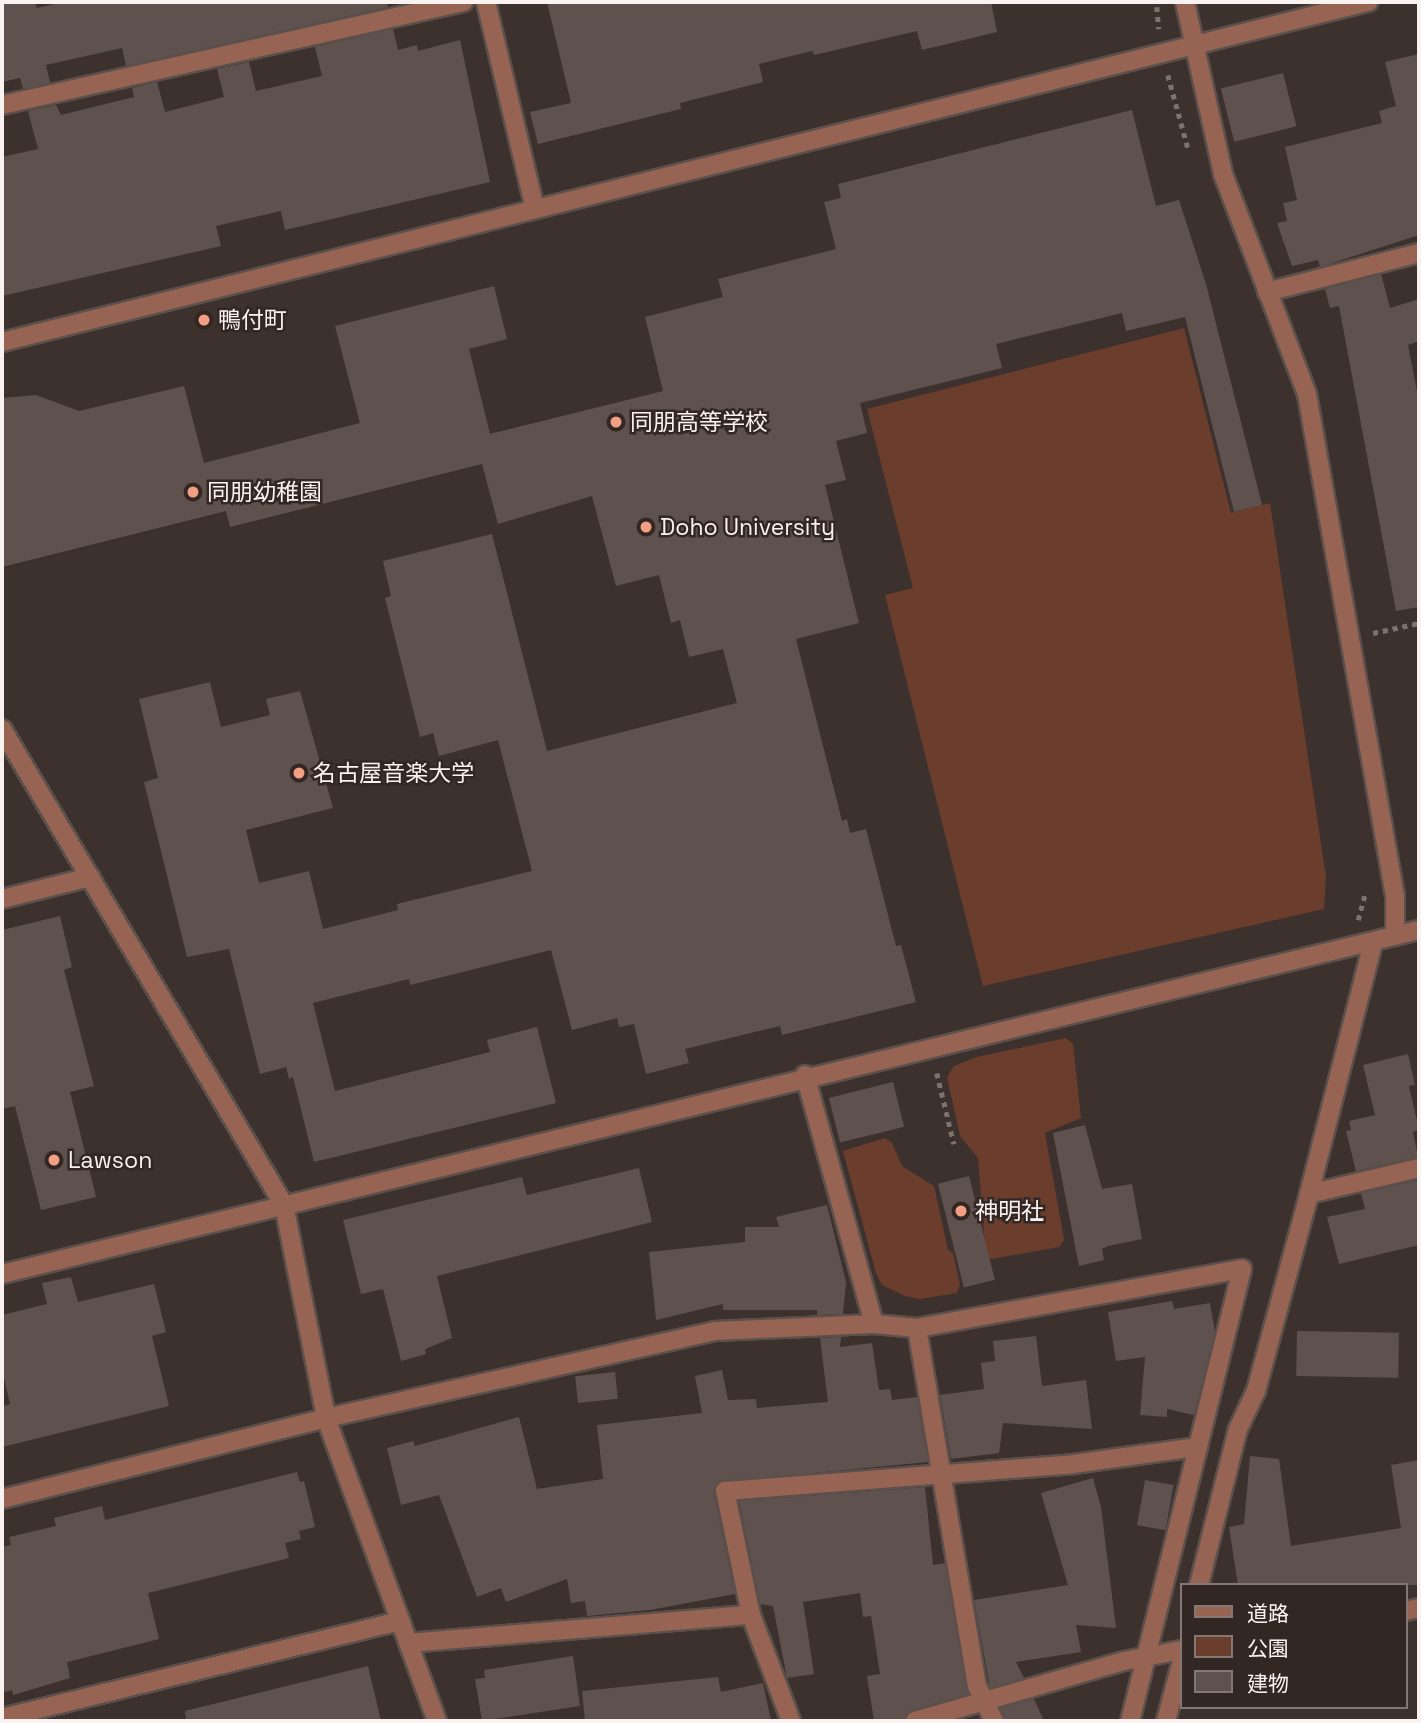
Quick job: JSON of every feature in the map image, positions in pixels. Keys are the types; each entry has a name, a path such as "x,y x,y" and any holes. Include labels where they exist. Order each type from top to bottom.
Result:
{"street":[{"path":"2,105 464,2"},
{"path":"486,2 535,209"},
{"path":"1185,2 1192,46 1223,174 1307,394 1395,896 1395,936"},
{"path":"2,342 1368,2"},
{"path":"1267,292 1419,253"},
{"path":"2,729 284,1205 326,1418 437,1721"},
{"path":"2,899 90,877"},
{"path":"2,1273 805,1075 1419,930"},
{"path":"1200,1583 1238,1429 1256,1391 1373,942"},
{"path":"805,1075 874,1324"},
{"path":"1309,1194 1419,1168"},
{"path":"2,1499 326,1418 715,1331 874,1324 916,1328 1242,1269 1130,1721"},
{"path":"916,1328 976,1686 994,1721"},
{"path":"791,1721 751,1615 725,1491 1066,1465 1198,1447"},
{"path":"408,1643 751,1615"},
{"path":"2,1718 400,1621"},
{"path":"915,1721 985,1704 1148,1656 1180,1650"},
{"path":"1166,1721 1180,1668"}],"path":[{"path":"1156,2 1162,53 1189,152"},
{"path":"1351,638 1419,623"},
{"path":"1351,947 1368,885"},
{"path":"930,1046 954,1144"}],"green space":[{"path":"1184,328 1231,513 1270,503 1326,877 1324,909 983,986 885,595 913,588 867,409"},
{"path":"1066,1038 1073,1044 1081,1118 1045,1133 1064,1240 1059,1247 986,1260 978,1158 960,1136 947,1077 954,1066 977,1057"},
{"path":"885,1138 892,1143 902,1166 934,1186 948,1250 953,1253 960,1285 957,1293 920,1299 905,1296 882,1285 876,1273 843,1151"}],"building":[{"path":"2,2 35,2 37,8 63,2 387,2 388,7 126,66 122,48 46,65 50,83 23,89 20,78 2,82"},
{"path":"547,2 991,2 997,32 922,50 917,31 814,55 812,51 759,64 763,82 680,103 681,109 538,144 530,112 571,103"},
{"path":"393,29 398,50 417,45 418,51 460,40 490,182 285,230 281,211 216,226 221,246 2,296 2,157 38,149 28,111 56,105 61,115 134,97 132,88 157,82 165,112 224,97 217,69 249,62 256,91 322,76 315,47"},
{"path":"1419,54 1419,235 1320,267 1318,260 1292,266 1277,223 1287,221 1283,203 1297,200 1285,147 1382,123 1379,111 1396,106 1385,62"},
{"path":"1283,73 1296,126 1234,142 1221,88"},
{"path":"1132,110 1156,206 1179,200 1206,284 1262,505 1234,512 1185,317 1126,331 1122,313 996,344 1002,368 860,403 867,433 836,441 846,480 825,485 859,623 796,639 842,821 847,819 850,833 866,829 896,946 901,945 916,1002 782,1035 780,1026 685,1049 689,1063 646,1074 634,1024 619,1027 617,1018 572,1030 551,950 410,985 409,979 313,1003 335,1091 490,1052 487,1040 537,1027 556,1103 314,1162 293,1077 289,1079 286,1067 260,1074 229,949 187,957 144,782 158,778 139,699 210,682 221,727 270,715 266,699 300,691 333,808 246,830 259,883 309,871 323,929 398,910 397,904 532,871 498,740 439,756 433,733 420,737 385,598 391,596 383,561 492,534 547,751 737,703 723,649 689,657 680,620 671,623 659,575 616,586 592,496 498,524 482,464 230,527 226,511 2,567 2,398 36,395 79,411 184,386 204,463 360,423 335,326 494,286 507,339 469,349 490,434 663,391 645,317 723,297 718,279 836,249 824,202 841,198 838,184"},
{"path":"1381,274 1390,308 1419,299 1419,341 1408,345 1419,402 1419,607 1396,611 1339,306 1330,308 1325,289"},
{"path":"60,916 72,967 64,970 94,1086 70,1092 96,1197 41,1210 15,1106 2,1109 2,930"},
{"path":"1408,1054 1415,1085 1409,1086 1419,1130 1413,1132 1418,1157 1356,1171 1346,1131 1351,1130 1349,1121 1375,1115 1363,1065"},
{"path":"893,1082 904,1127 840,1143 829,1098"},
{"path":"1085,1125 1102,1189 1132,1184 1142,1239 1108,1246 1102,1249 1104,1260 1079,1266 1053,1133"},
{"path":"639,1168 652,1222 437,1276 452,1338 425,1349 426,1354 401,1361 383,1289 361,1294 343,1220 522,1177 527,1195"},
{"name":"神明社","path":"969,1176 995,1280 964,1288 938,1184"},
{"path":"1419,1180 1419,1245 1339,1264 1327,1217 1365,1209 1361,1193"},
{"path":"827,1205 846,1282 843,1314 817,1315 817,1310 723,1310 723,1304 656,1320 649,1252 745,1242 745,1227 779,1227 776,1217"},
{"path":"71,1277 78,1302 154,1284 166,1332 152,1336 169,1406 2,1447 2,1407 10,1404 2,1370 2,1315 47,1304 42,1283"},
{"path":"1172,1301 1174,1309 1210,1303 1215,1332 1194,1415 1167,1409 1167,1417 1140,1415 1145,1357 1116,1361 1108,1312"},
{"path":"1297,1331 1399,1333 1398,1378 1296,1376"},
{"path":"1036,1336 1042,1386 1086,1380 1092,1429 1003,1423 999,1453 951,1459 940,1395 984,1389 981,1363 995,1361 993,1341"},
{"path":"841,1337 840,1347 872,1343 879,1390 890,1389 892,1400 917,1397 928,1462 719,1482 714,1493 735,1594 650,1610 587,1616 585,1601 571,1603 567,1579 506,1602 501,1588 477,1597 439,1495 401,1505 387,1448 413,1441 415,1446 519,1417 537,1489 603,1479 597,1425 702,1413 695,1376 722,1370 728,1400 756,1399 757,1408 828,1402 820,1338"},
{"path":"615,1372 618,1399 578,1403 575,1376"},
{"path":"1250,1456 1279,1459 1291,1546 1401,1528 1391,1465 1419,1460 1419,1585 1238,1583 1229,1527 1244,1524"},
{"path":"297,1472 300,1482 304,1481 315,1527 299,1531 301,1539 285,1543 289,1558 148,1593 159,1639 67,1662 70,1678 13,1695 12,1690 2,1693 2,1547 11,1545 9,1537 56,1526 54,1518 102,1506 105,1520"},
{"path":"1093,1478 1101,1507 1116,1628 1076,1625 1081,1652 1016,1662 1024,1678 990,1688 974,1600 1068,1585 1041,1493"},
{"path":"1145,1480 1174,1485 1166,1530 1137,1525"},
{"path":"925,1487 933,1565 945,1563 968,1694 912,1710 904,1721 874,1721 867,1676 880,1674 871,1616 863,1617 860,1593 803,1602 814,1674 787,1678 773,1606 760,1604 739,1501"},
{"path":"573,1656 580,1706 482,1721 475,1679 485,1678 484,1670"},
{"path":"368,1666 381,1721 186,1721 185,1711"},
{"path":"718,1677 721,1692 763,1683 771,1721 585,1721 582,1691"},
{"path":"1034,1699 1044,1721 1005,1721 1000,1708"}],"place":[{"name":"鴨付町","path":"204,320"},
{"name":"同朋高等学校","path":"616,422"},
{"name":"同朋幼稚園","path":"193,492"},
{"name":"Doho University","path":"646,527"},
{"name":"名古屋音楽大学","path":"299,773"},
{"name":"Lawson","path":"54,1160"},
{"name":"神明社","path":"961,1211"}]}
